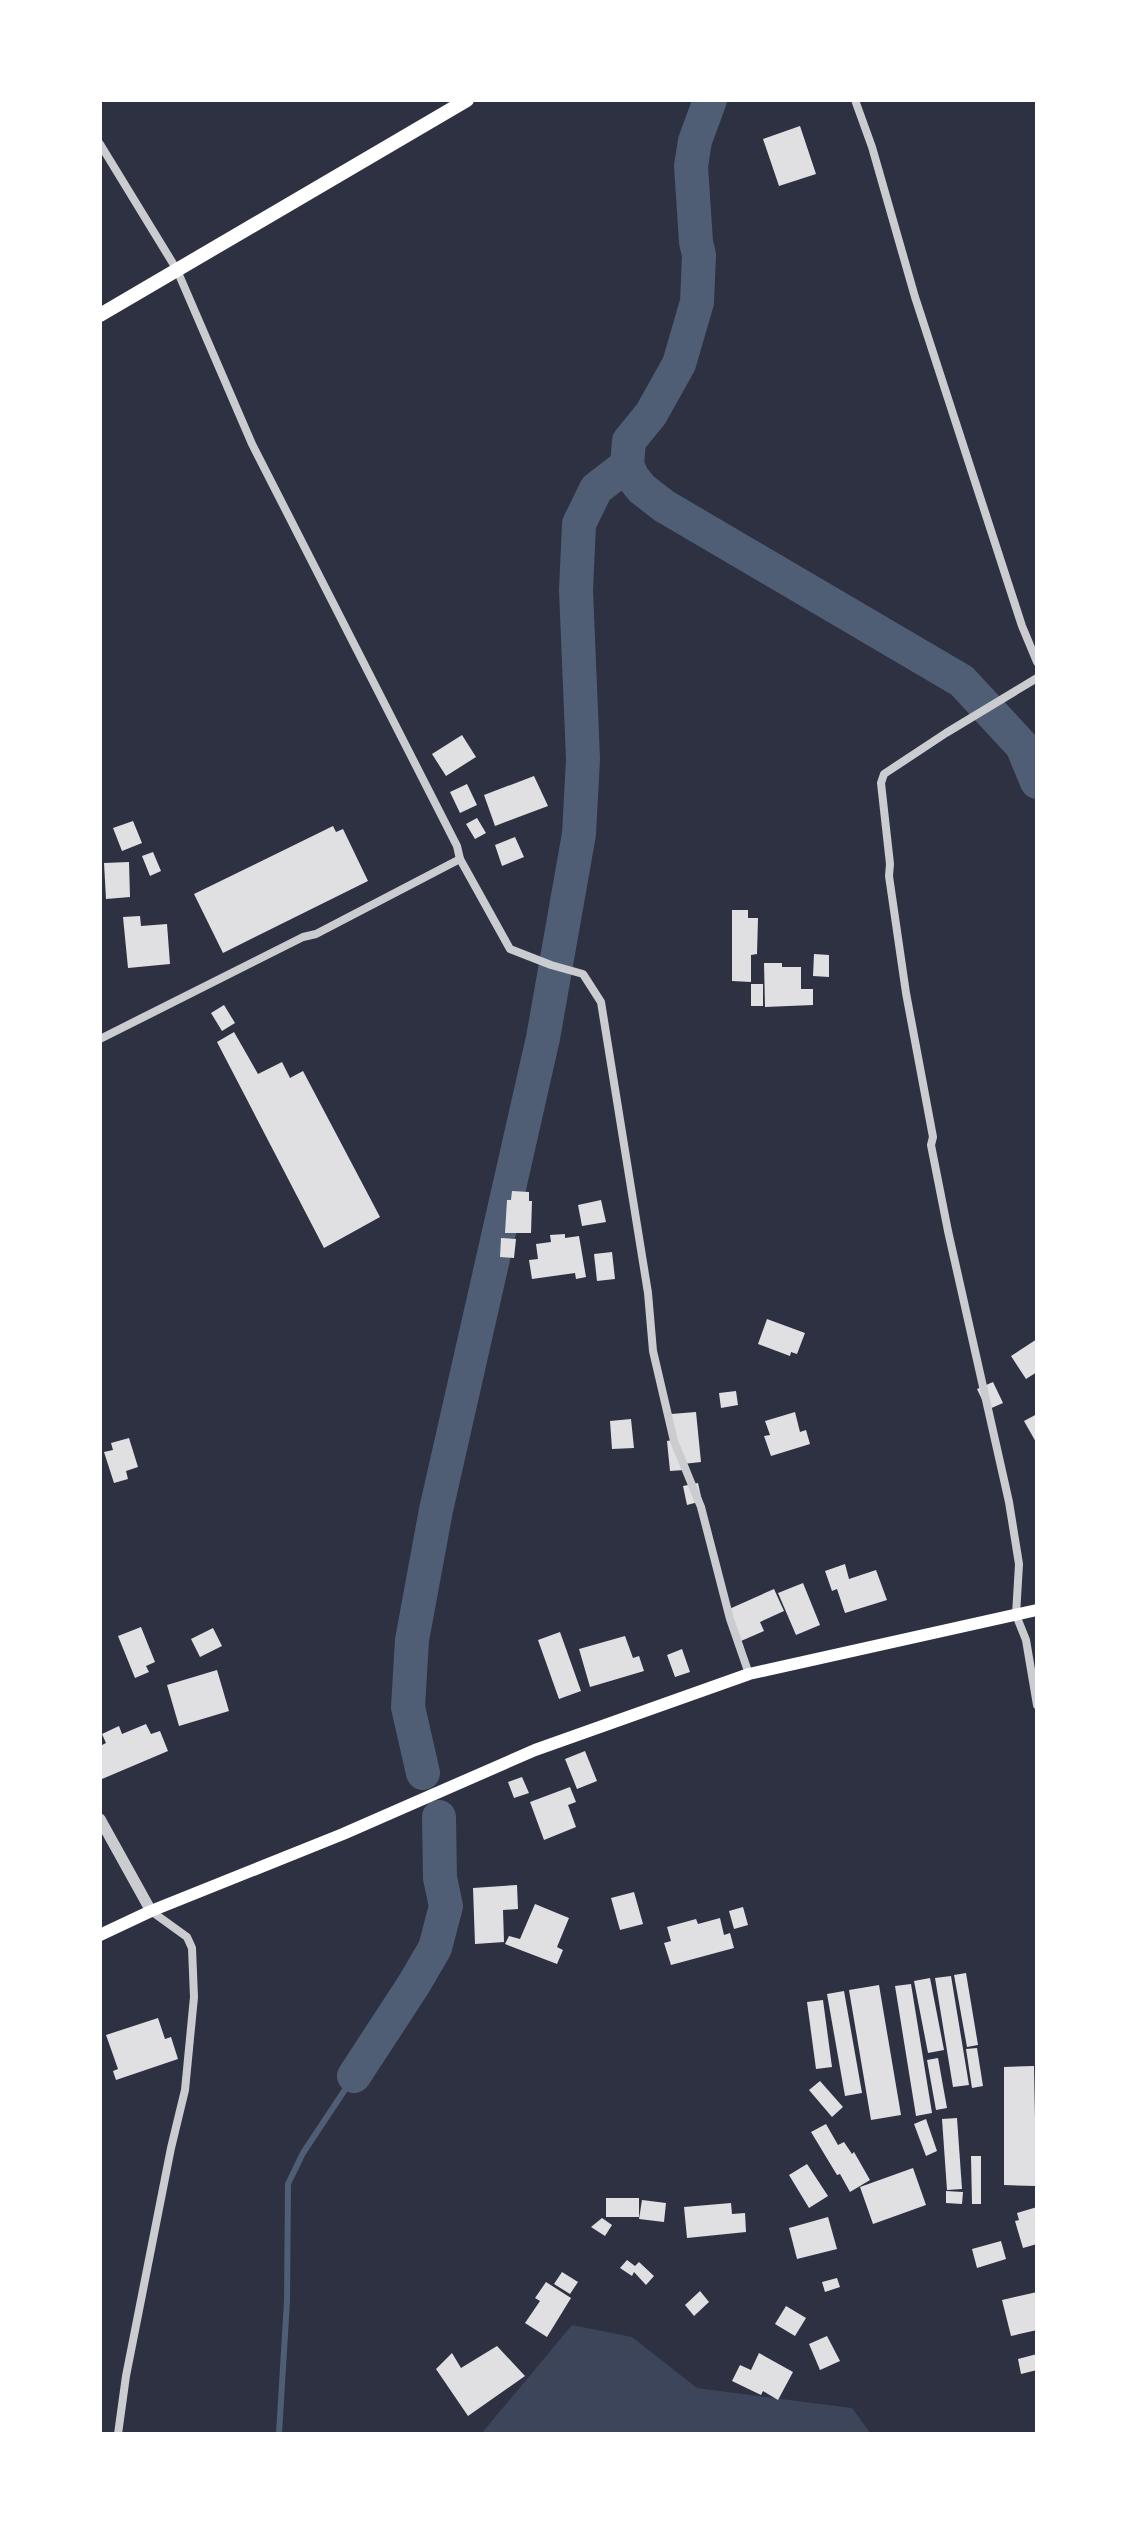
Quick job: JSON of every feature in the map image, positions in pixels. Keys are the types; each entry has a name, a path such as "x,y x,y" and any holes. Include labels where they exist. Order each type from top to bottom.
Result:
{"main road":[{"path":"100,315 467,100"},
{"path":"100,1935 535,1750 749,1674 1037,1610"}],"street":[{"path":"855,100 872,147 915,297 1022,626 1037,662"},
{"path":"100,144 177,270 252,444 457,846 460,859 510,949 583,974 601,1002 648,1293 653,1351 674,1441 701,1507 730,1619 749,1674"},
{"path":"1036,678 884,774 881,783 889,876 906,993 933,1137 931,1145 1009,1502 1019,1564 1016,1615 1026,1640 1037,1705"},
{"path":"100,1039 303,937 316,934 460,859"},
{"path":"100,1819 151,1911 187,1937 192,1948 194,1997 185,2090 126,2376 118,2434"}],"shaded area":[{"path":"572,2325 632,2337 697,2388 852,2408 871,2434 481,2434"}],"building":[{"path":"800,126 816,174 779,186 763,139"},
{"path":"462,735 476,757 446,776 432,754"},
{"path":"534,776 548,806 495,826 484,795"},
{"path":"467,784 477,805 460,813 450,792"},
{"path":"477,818 486,833 475,839 466,824"},
{"path":"133,821 142,843 122,851 113,828"},
{"path":"333,826 336,832 343,829 368,881 223,953 194,894"},
{"path":"515,837 524,857 502,866 495,845"},
{"path":"153,852 161,871 150,876 142,856"},
{"path":"129,862 130,897 106,899 104,863"},
{"path":"732,910 748,910 748,918 758,918 757,954 751,955 751,982 732,981"},
{"path":"140,916 141,926 167,924 170,964 128,968 123,917"},
{"path":"814,954 829,955 829,977 813,976"},
{"path":"764,963 801,967 801,989 813,989 813,1005 765,1007"},
{"path":"751,984 763,984 763,1006 751,1006"},
{"path":"224,1005 235,1023 222,1031 211,1013"},
{"path":"234,1032 258,1074 282,1062 290,1078 303,1071 380,1217 324,1248 217,1042"},
{"path":"512,1191 529,1192 529,1201 532,1201 531,1233 505,1233 507,1200 511,1200"},
{"path":"601,1200 606,1222 582,1226 578,1205"},
{"path":"565,1234 565,1238 579,1236 586,1277 576,1279 575,1273 532,1279 529,1260 538,1259 536,1244 551,1242 550,1235"},
{"path":"501,1238 516,1239 514,1258 500,1257"},
{"path":"612,1252 615,1279 597,1281 594,1254"},
{"path":"767,1319 805,1333 797,1354 791,1352 790,1356 758,1344"},
{"path":"1037,1339 1037,1372 1026,1379 1011,1356"},
{"path":"993,1382 1003,1403 987,1410 977,1389"},
{"path":"736,1391 738,1405 721,1408 719,1393"},
{"path":"696,1412 701,1462 683,1464 684,1470 670,1471 667,1441 673,1440 671,1414"},
{"path":"795,1412 800,1432 806,1430 810,1444 771,1456 764,1436 770,1435 765,1421"},
{"path":"1037,1414 1037,1444 1024,1421"},
{"path":"631,1419 634,1448 612,1449 610,1421"},
{"path":"129,1438 138,1467 126,1471 128,1479 114,1483 104,1452 113,1450 111,1443"},
{"path":"698,1483 702,1501 687,1505 683,1486"},
{"path":"845,1564 849,1579 876,1570 887,1600 845,1613 837,1589 832,1591 825,1571"},
{"path":"803,1583 820,1625 796,1635 778,1593"},
{"path":"774,1589 784,1611 760,1622 764,1631 741,1641 727,1610"},
{"path":"141,1627 155,1662 146,1666 149,1672 135,1678 118,1636"},
{"path":"213,1628 222,1646 200,1657 191,1639"},
{"path":"560,1632 581,1691 559,1699 538,1640"},
{"path":"625,1636 633,1658 639,1656 644,1671 590,1687 579,1649"},
{"path":"682,1649 690,1672 675,1677 667,1655"},
{"path":"217,1670 229,1711 179,1726 167,1685"},
{"path":"146,1724 151,1734 160,1731 168,1751 102,1779 100,1746 106,1743 102,1734 119,1726 122,1734"},
{"path":"585,1751 597,1781 577,1789 565,1759"},
{"path":"522,1777 529,1793 514,1798 508,1782"},
{"path":"570,1787 576,1802 568,1805 576,1827 544,1840 530,1802"},
{"path":"517,1885 518,1909 503,1910 504,1942 475,1944 473,1888"},
{"path":"634,1892 643,1924 620,1930 611,1898"},
{"path":"535,1904 569,1918 557,1947 563,1950 557,1964 505,1944 509,1936 520,1939"},
{"path":"743,1907 748,1925 734,1929 729,1911"},
{"path":"720,1918 724,1935 730,1933 734,1948 671,1965 664,1943 671,1941 667,1927 696,1919 698,1924"},
{"path":"966,1973 978,2045 967,2047 954,1975"},
{"path":"951,1976 969,2085 953,2087 935,1978"},
{"path":"930,1978 944,2050 928,2053 914,1981"},
{"path":"911,1984 932,2113 916,2116 895,1986"},
{"path":"879,1985 901,2115 871,2120 849,1990"},
{"path":"844,1991 862,2093 845,2096 827,1994"},
{"path":"823,2000 832,2067 816,2069 807,2002"},
{"path":"158,2018 165,2039 171,2037 178,2059 116,2080 113,2071 118,2069 106,2035"},
{"path":"977,2048 983,2086 972,2088 966,2049"},
{"path":"938,2058 947,2108 936,2110 927,2060"},
{"path":"1034,2066 1036,2186 1004,2185 1004,2067"},
{"path":"820,2081 843,2107 832,2117 809,2090"},
{"path":"957,2118 962,2189 947,2190 942,2119"},
{"path":"926,2119 937,2151 926,2156 914,2124"},
{"path":"826,2124 838,2145 844,2142 852,2154 854,2152 870,2180 850,2192 811,2132"},
{"path":"971,2156 981,2156 981,2204 972,2204"},
{"path":"807,2164 828,2196 809,2208 789,2175"},
{"path":"913,2168 926,2205 873,2224 860,2187"},
{"path":"946,2191 963,2192 962,2204 946,2203"},
{"path":"606,2198 639,2198 639,2217 606,2217"},
{"path":"642,2200 666,2203 664,2222 639,2219"},
{"path":"731,2203 732,2214 745,2213 746,2232 687,2238 684,2207"},
{"path":"1037,2207 1037,2244 1023,2248 1015,2221 1019,2220 1017,2213"},
{"path":"828,2217 837,2249 797,2259 789,2228"},
{"path":"602,2218 612,2225 605,2236 591,2227"},
{"path":"1001,2241 1006,2259 977,2268 972,2249"},
{"path":"627,2260 635,2266 639,2262 654,2276 646,2285 634,2272 632,2276 620,2268"},
{"path":"562,2272 578,2282 570,2294 554,2284"},
{"path":"837,2278 840,2287 825,2292 822,2282"},
{"path":"546,2282 571,2298 547,2337 525,2323 540,2301 535,2298"},
{"path":"700,2291 709,2302 694,2316 685,2305"},
{"path":"1037,2292 1037,2330 1011,2336 1002,2300"},
{"path":"786,2306 806,2318 795,2336 775,2324"},
{"path":"827,2336 840,2361 820,2370 809,2344"},
{"path":"497,2346 525,2376 468,2416 436,2369 452,2353 461,2368"},
{"path":"759,2353 793,2372 778,2400 763,2391 761,2395 732,2381 740,2365 751,2370"},
{"path":"1037,2354 1037,2370 1021,2374 1018,2359"}],"waterway":[{"path":"710,100 695,141 691,166 699,255 697,302 679,364 651,414 629,441 627,465 633,478 664,506 962,681 1022,746 1037,782"},
{"path":"423,1773 408,1707 412,1640 436,1510 543,1038 579,834 583,759 576,590 579,524 596,489 627,465"},
{"path":"354,2076 435,1948 446,1906 440,1878 439,1817"},
{"path":"279,2434 287,2301 288,2184 303,2153 354,2076"}]}
